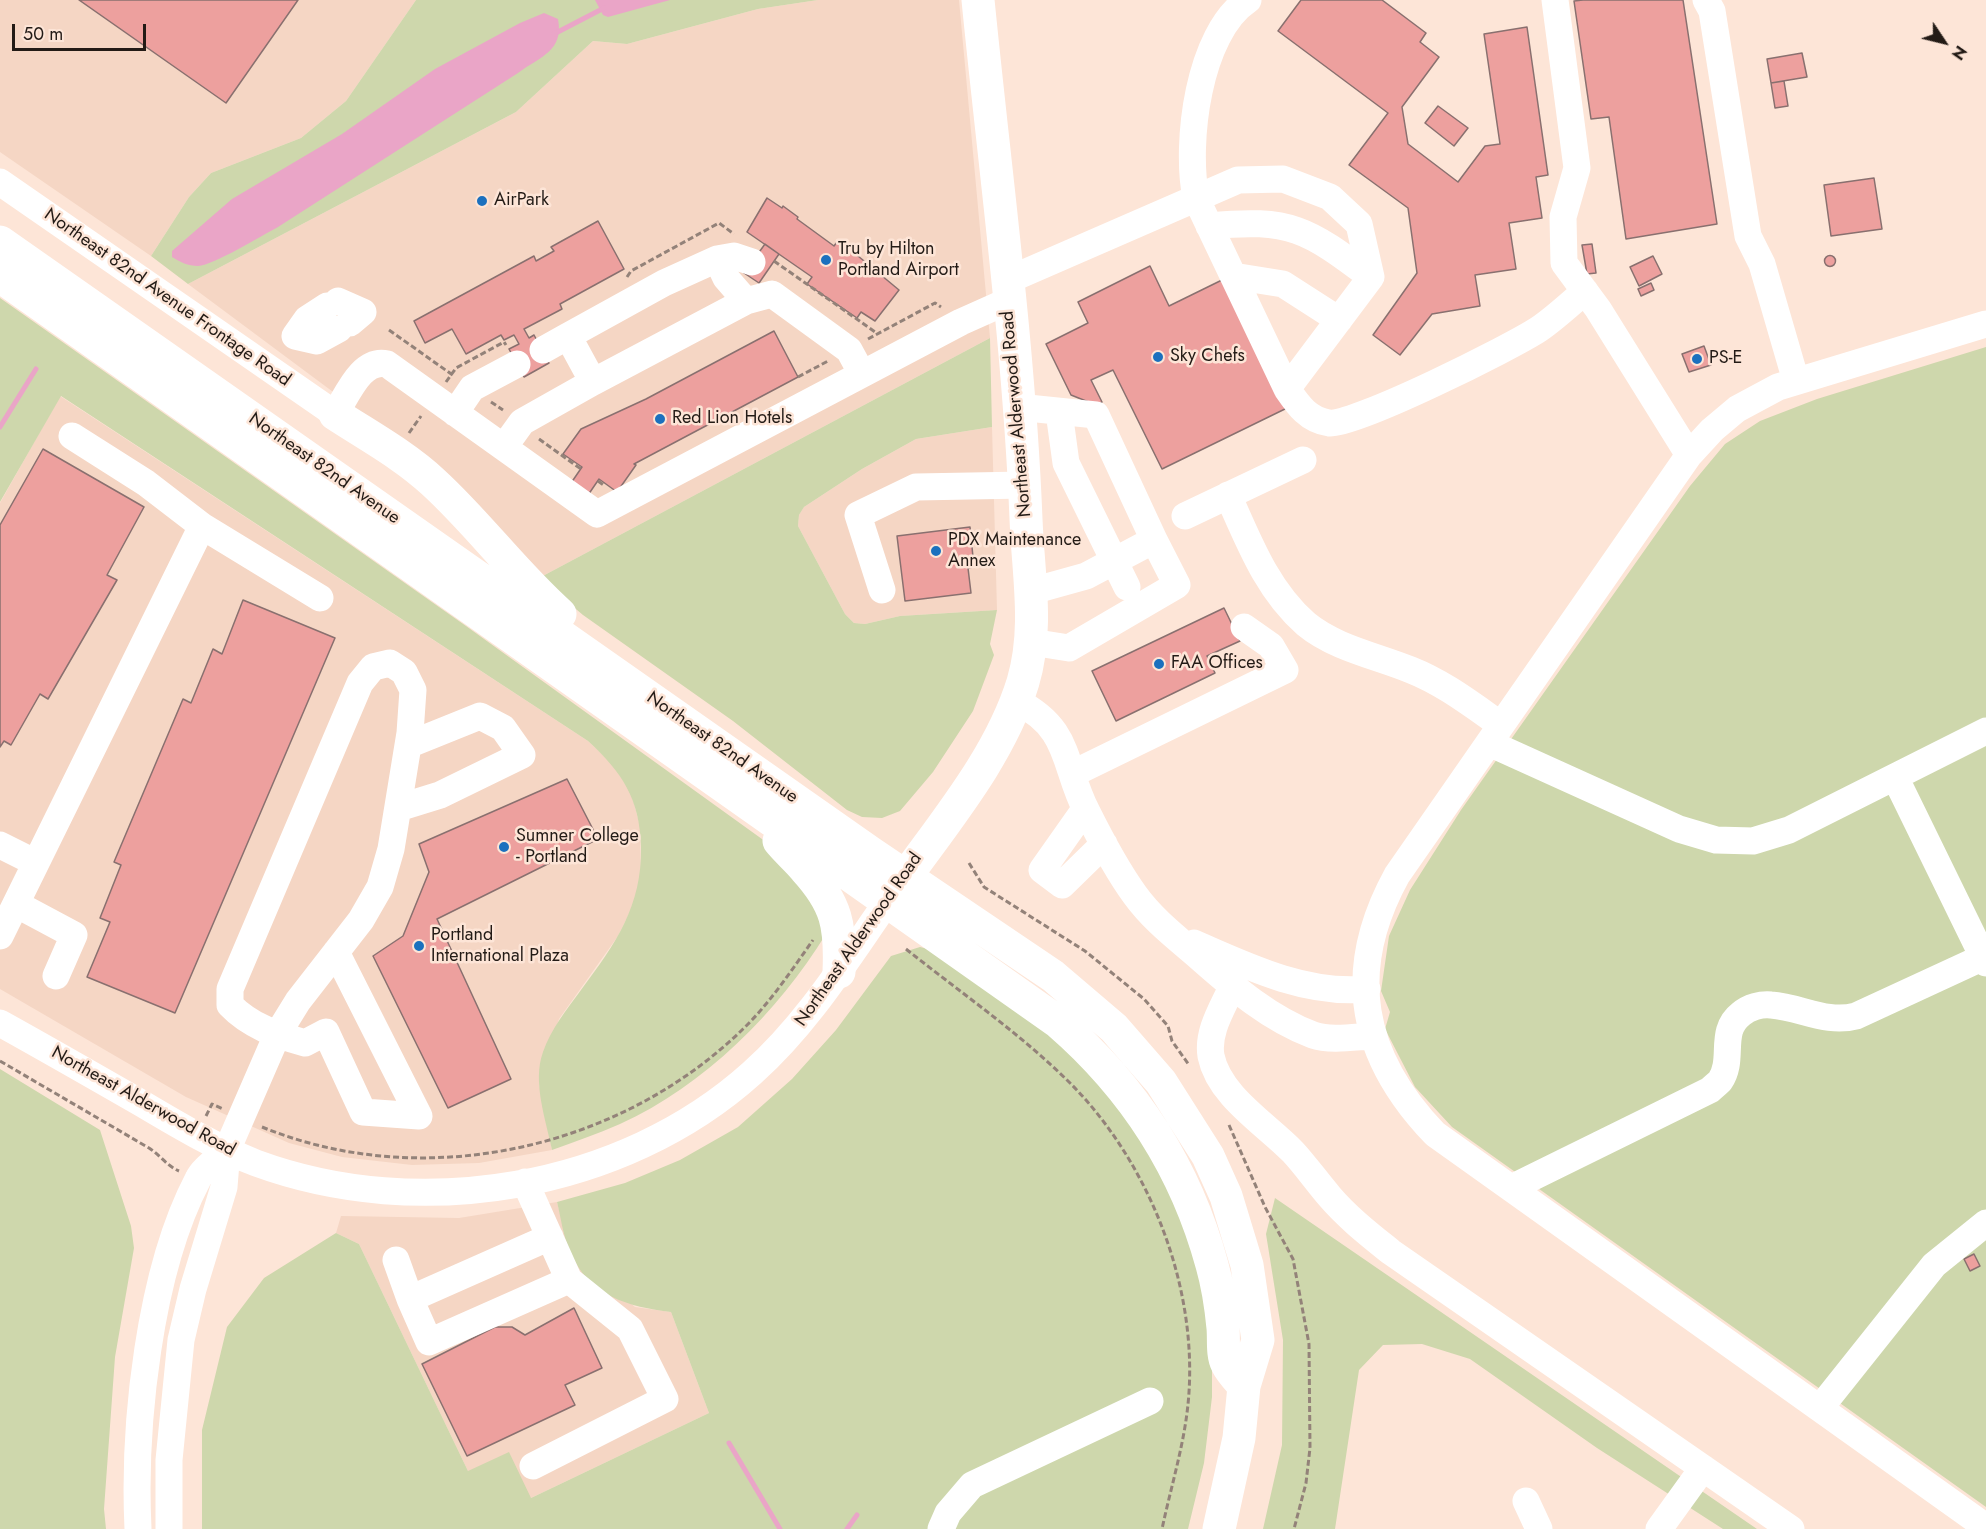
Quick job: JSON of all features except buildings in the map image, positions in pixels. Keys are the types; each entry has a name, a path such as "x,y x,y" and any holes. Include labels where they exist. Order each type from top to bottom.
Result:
{"main road":[{"name":"Northeast Alderwood Road","path":"888,902 997,742 1016,701 1031,642 1032,591 1018,407 978,0"},
{"name":"Northeast 82nd Avenue","path":"0,242 1084,1000 1140,1055 1186,1118 1226,1196 1247,1265 1258,1340 1244,1386 1238,1447 1219,1529"},
{"name":"Northeast 82nd Avenue","path":"0,276 751,804 1074,1037 1102,1064 1150,1124 1187,1191 1202,1228 1221,1308 1226,1363 1244,1386"},
{"path":"335,414 431,480 484,532 535,592 643,693"},
{"path":"751,804 831,903 840,936 839,972"}],"street":[{"path":"1248,0 1239,6 1223,27 1199,89 1192,138 1192,178 1196,198 1287,389 1301,409 1312,417 1330,423 1350,419 1422,389 1538,330 1585,291"},
{"path":"1555,0 1577,168 1563,217 1564,263 1585,291 1689,455"},
{"path":"1706,0 1712,11 1748,236 1762,264 1796,381"},
{"path":"335,414 360,375 378,362 387,364 597,514 969,317 1007,291 1196,198 1238,180 1283,179 1330,197 1359,224 1371,277 1287,389"},
{"name":"Northeast 82nd Avenue Frontage Road","path":"0,182 335,414"},
{"path":"1209,225 1253,222 1288,226 1322,240 1371,277"},
{"path":"543,350 664,284 717,259 734,256 763,276 849,350 862,374"},
{"path":"717,259 726,278 746,302"},
{"path":"504,447 522,422 592,382 746,302 763,276"},
{"path":"1233,276 1283,284 1340,320"},
{"path":"268,369 307,319 338,315"},
{"path":"1986,324 1778,387 1737,409 1712,430 1689,455 1407,860 1382,902 1371,938 1367,989 1367,1013 1372,1036 1392,1080 1435,1134 1986,1527"},
{"path":"568,336 592,382"},
{"path":"455,413 472,388 517,364"},
{"path":"1018,407 1096,415 1177,585 1069,648 1031,642"},
{"path":"1059,411 1066,463 1127,587"},
{"path":"72,436 146,483 202,526 320,598"},
{"path":"1185,516 1303,460"},
{"path":"882,590 858,515 916,487 1024,485"},
{"path":"1228,495 1260,566 1277,593 1307,624 1338,643 1413,670 1445,687 1495,734 1679,829 1716,840 1753,840 1790,830 1986,731"},
{"path":"0,936 202,526"},
{"path":"1032,591 1086,576 1154,540"},
{"path":"1072,774 1285,670 1271,646 1244,627"},
{"path":"169,1529 169,1460 181,1340 193,1289 224,1187 227,1150 277,1035 298,1001 336,952 361,921 380,887 391,849 408,745 413,690 404,672 390,663 373,667 360,683 230,989 230,1005 242,1018 277,1035 305,1043 326,1032 363,1112 419,1116 336,952"},
{"path":"1016,701 1042,715 1052,725 1064,747 1085,809 1104,844 1136,896 1168,932 1232,987 1278,1017 1315,1035 1372,1036"},
{"path":"398,808 440,795 522,755 503,728 480,716 408,745"},
{"path":"1510,1188 1710,1090 1720,1080 1726,1064 1726,1037 1732,1021 1746,1010 1763,1004 1780,1006 1822,1018 1842,1020 1856,1016 1985,959 1895,777"},
{"path":"1085,809 1042,870 1062,885 1104,844"},
{"path":"0,845 36,863"},
{"name":"Northeast Alderwood Road","path":"0,1023 227,1150 258,1163 318,1180 382,1191 449,1192 525,1182 562,1174 629,1150 697,1116 727,1095 773,1054 812,1009 888,902"},
{"path":"16,904 74,935 56,976"},
{"path":"1168,932 1225,957 1297,983 1341,992 1367,989"},
{"path":"1232,987 1212,1034 1211,1054 1216,1073 1234,1097 1308,1168 1330,1198 1391,1252 1791,1529"},
{"path":"138,1529 137,1458 145,1373 165,1270 198,1177 227,1150"},
{"path":"525,1182 569,1280 630,1329 665,1399 533,1466"},
{"path":"1820,1408 1934,1265 1986,1223"},
{"path":"410,1299 550,1237"},
{"path":"396,1260 429,1342 569,1280"},
{"path":"941,1529 948,1513 972,1485 1150,1401"},
{"path":"137,1458 169,1460"},
{"path":"1659,1529 1703,1468"},
{"path":"1526,1501 1539,1529"}],"path":[{"name":"Northeast Alderwood Road","path":"212,1104 240,1118 306,1142 378,1155 437,1157 472,1155 546,1143 625,1113 659,1094 706,1061 744,1029 767,1003 816,936"},
{"path":"906,949 1047,1061 1073,1086 1117,1141 1152,1204 1176,1271 1186,1330 1188,1377 1187,1413 1162,1529"},
{"name":"Northeast Alderwood Road","path":"0,1061 159,1154 169,1166 179,1171"}],"shaded area":[{"path":"0,0 416,0 346,101 301,138 211,173 189,197 151,256 0,152"},
{"path":"595,0 670,0 608,17 603,15"},
{"path":"818,0 959,0 990,338 539,578 442,473 188,284 516,112 593,41 627,44 758,9"},
{"path":"544,13 558,19 558,39 549,52 518,73 278,227 238,250 198,266 172,257 172,251 232,199 342,134 435,69 520,23"},
{"path":"60,396 588,741 613,764 631,792 640,826 641,875 636,900 618,936 559,1019 539,1084 552,1150 479,1163 412,1165 342,1157 289,1143 186,1097 0,989 0,503"},
{"path":"992,427 997,610 900,616 865,624 854,623 845,614 798,526 799,515 804,507 862,469 916,439"},
{"path":"557,1202 570,1252 635,1307 671,1312 709,1413 531,1498 468,1471 359,1244 336,1233 341,1216 459,1218"}],"green space":[{"path":"416,0 818,0 758,9 627,44 593,41 516,112 188,284 151,256 189,197 211,173 301,138 346,101"},
{"path":"0,298 466,626 780,852 806,880 826,934 807,963 762,1018 709,1068 651,1108 611,1128 552,1150 539,1088 543,1052 550,1035 616,940 632,906 637,888 640,868 640,830 633,801 627,788 610,764 588,741 61,396 0,502"},
{"path":"990,338 992,427 916,439 862,469 804,507 799,515 798,526 845,614 854,623 865,624 900,616 997,610 990,644 994,655 973,711 933,772 900,811 882,818 862,817 847,810 733,721 583,615 539,578"},
{"path":"1986,347 1986,1507 1452,1127 1415,1087 1385,1029 1390,1012 1381,991 1389,936 1410,890 1461,810 1690,486 1725,444 1760,421 1817,399"},
{"path":"920,947 932,950 1068,1048 1131,1120 1191,1234 1212,1344 1212,1397 1204,1463 1188,1529 202,1529 202,1430 227,1327 264,1278 336,1233 359,1244 468,1471 509,1452 531,1498 709,1413 671,1312 625,1302 599,1289 587,1279 568,1245 557,1202 625,1183 680,1160 738,1127 792,1079 836,1030 891,956"},
{"path":"0,1069 100,1130 131,1226 134,1248 115,1357 104,1509 106,1529 0,1529"},
{"path":"1275,1198 1757,1529 1723,1529 1597,1448 1470,1359 1422,1344 1383,1345 1359,1370 1335,1529 1263,1529 1282,1445 1283,1340 1266,1234"}],"waterway":[{"path":"554,34 604,8"},
{"path":"0,427 36,369"},
{"path":"729,1443 780,1529"},
{"path":"847,1529 857,1515"}],"place":[{"name":"AirPark","path":"482,201"},
{"name":"Tru by Hilton Portland Airport","path":"826,260"},
{"name":"Sky Chefs","path":"1158,357"},
{"name":"PS-E","path":"1697,359"},
{"name":"Red Lion Hotels","path":"660,419"},
{"name":"PDX Maintenance Annex","path":"936,551"},
{"name":"FAA Offices","path":"1159,664"},
{"name":"Sumner College - Portland","path":"504,847"},
{"name":"Portland International Plaza","path":"419,946"}]}
